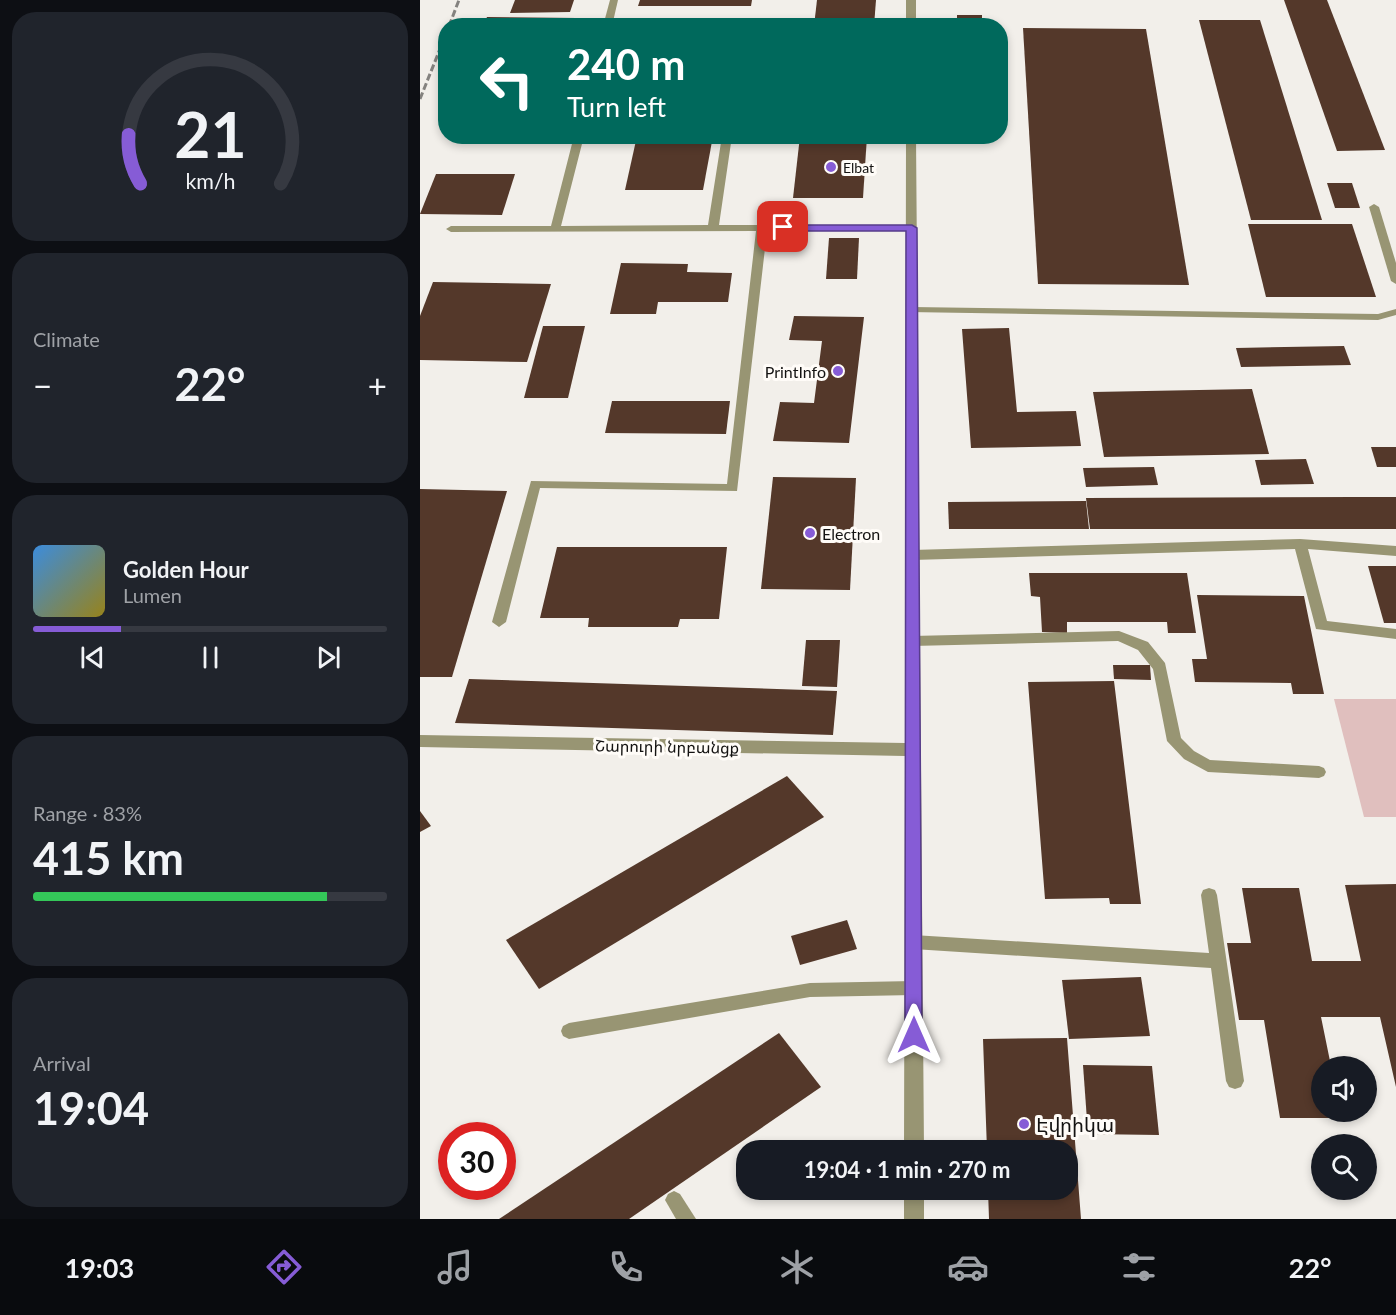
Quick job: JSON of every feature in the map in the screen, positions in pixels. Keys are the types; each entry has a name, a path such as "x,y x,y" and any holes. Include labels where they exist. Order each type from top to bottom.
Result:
{"street":[{"path":"911,0 911,18"},
{"path":"911,144 914,1140"},
{"name":"Շարուրի նրբանցք","path":"420,741 913,750"},
{"path":"914,1200 914,1219"}],"lane":[{"path":"609,18 614,0"},
{"path":"555,229 577,144"},
{"path":"713,228 726,144"},
{"path":"1374,207 1396,281"},
{"path":"499,622 535,484 733,488 762,227"},
{"path":"451,229 912,228"},
{"path":"912,310 1378,318 1396,312"},
{"path":"912,555 1300,544 1396,551"},
{"path":"1300,544 1321,625 1396,634"},
{"path":"912,640 1119,636 1143,646 1160,667 1173,741 1189,755 1208,766 1319,772"},
{"path":"1209,895 1235,1081"},
{"path":"913,942 1218,962"},
{"path":"569,1031 810,990 914,988"},
{"path":"674,1200 687,1219"}],"shaded area":[{"path":"1334,699 1396,699 1396,817 1364,817"}],"building":[{"path":"515,0 574,0 570,12 510,13"},
{"path":"640,0 752,0 751,6 638,6"},
{"path":"817,0 876,0 875,18 815,18"},
{"path":"1284,0 1327,0 1385,150 1337,151"},
{"path":"957,15 982,15 982,18 957,18"},
{"path":"487,17 577,18 487,18"},
{"path":"1199,20 1260,20 1322,220 1251,220"},
{"path":"1023,28 1146,29 1189,285 1038,284"},
{"path":"635,144 712,144 703,190 625,190"},
{"name":"Elbat","path":"799,144 866,144 863,198 793,198"},
{"path":"436,174 515,174 502,215 420,214"},
{"path":"1327,183 1352,183 1360,208 1335,208"},
{"path":"1248,224 1352,224 1376,297 1266,297"},
{"path":"829,238 859,238 857,279 826,279"},
{"path":"621,263 688,264 687,272 732,273 728,302 658,302 656,314 610,314"},
{"path":"433,282 551,284 527,362 420,360 420,316"},
{"name":"PrintInfo","path":"794,316 864,317 849,443 773,441 780,402 814,403 822,341 789,340"},
{"path":"543,326 585,326 568,398 524,398"},
{"path":"1009,328 1017,412 1076,411 1081,446 971,448 962,329"},
{"path":"1344,346 1351,365 1241,367 1236,348"},
{"path":"1252,389 1269,454 1104,457 1093,392"},
{"path":"612,401 730,401 726,434 605,433"},
{"path":"1371,447 1396,447 1396,467 1377,467"},
{"path":"1306,459 1314,484 1261,485 1255,460"},
{"path":"1154,467 1158,485 1086,487 1083,468"},
{"name":"Electron","path":"773,477 856,478 850,590 761,589"},
{"path":"420,489 507,491 452,677 420,677"},
{"path":"1396,497 1396,529 1090,529 1086,498"},
{"path":"1086,501 1089,529 949,529 948,502"},
{"path":"557,547 727,547 719,619 680,619 678,627 588,627 589,618 540,618"},
{"path":"1368,566 1396,566 1396,623 1384,623"},
{"path":"1029,573 1187,573 1196,633 1168,633 1167,622 1067,622 1067,633 1042,632 1040,597 1031,596"},
{"path":"1197,595 1304,596 1324,694 1293,694 1291,683 1195,682 1192,659 1207,659"},
{"path":"806,640 840,640 837,687 802,686"},
{"path":"1113,665 1150,665 1151,680 1114,679"},
{"path":"469,679 837,691 833,735 455,723"},
{"path":"1114,681 1141,904 1110,904 1109,898 1045,899 1028,682"},
{"path":"787,776 824,817 539,989 506,940"},
{"path":"420,811 431,826 420,832"},
{"path":"1396,884 1396,1087 1380,1017 1321,1017 1329,1056 1311,1056 1311,1118 1280,1118 1264,1020 1239,1020 1227,943 1251,943 1242,888 1299,888 1312,961 1361,961 1345,885"},
{"path":"847,920 857,949 800,965 791,936"},
{"path":"1141,977 1150,1036 1069,1039 1062,980"},
{"path":"779,1033 821,1087 744,1140 736,1140 736,1145 629,1219 499,1219"},
{"path":"1067,1038 1075,1140 987,1140 983,1039"},
{"path":"1083,1065 1152,1066 1159,1135 1088,1134"},
{"path":"1078,1180 1081,1219 989,1219 988,1200 1078,1200"}],"railway":[{"path":"452,18 459,0"},
{"path":"420,99 438,54"}],"place":[{"name":"Elbat","path":"831,167"},
{"name":"PrintInfo","path":"838,371"},
{"name":"Electron","path":"810,533"},
{"name":"Էվրիկա","path":"1024,1124"}],"route":[{"path":"783,227 912,228 914,1035"}]}
